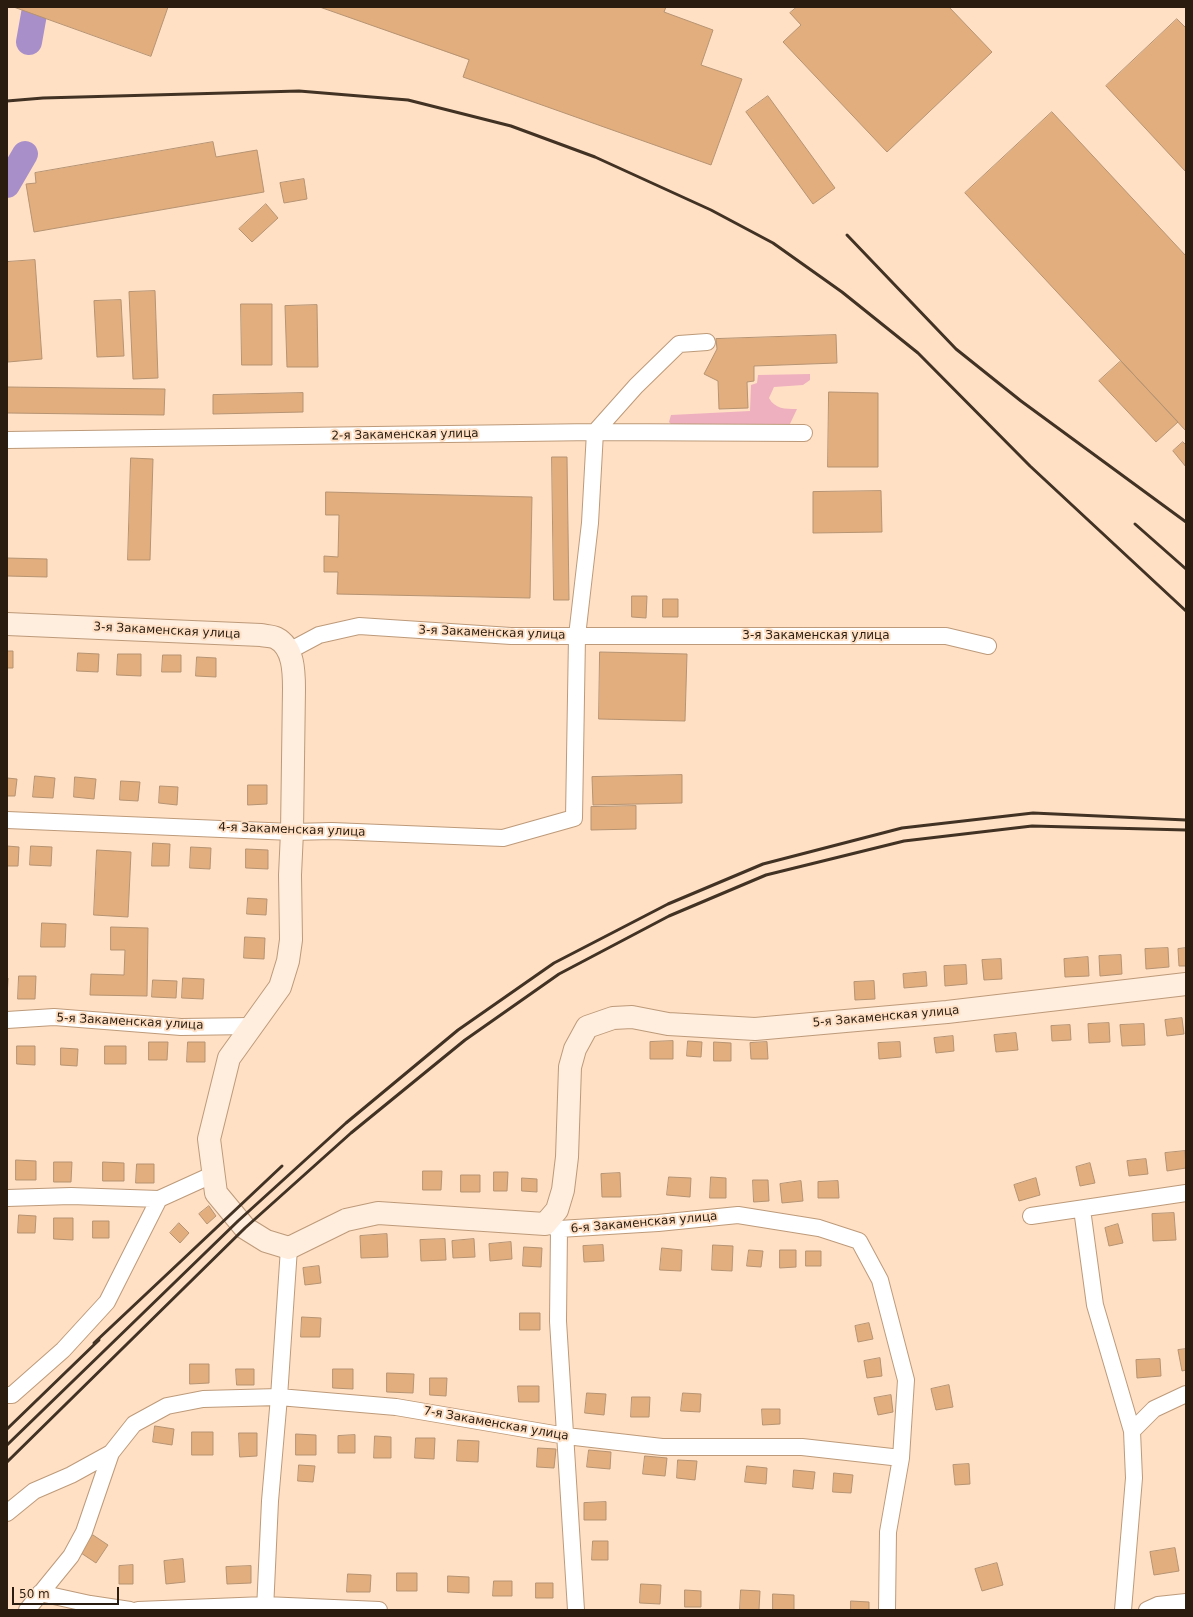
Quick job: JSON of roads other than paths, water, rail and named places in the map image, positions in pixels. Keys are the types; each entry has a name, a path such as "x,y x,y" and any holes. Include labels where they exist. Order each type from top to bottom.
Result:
{"street":[{"path":"577,636 590,523 595,432 636,386 679,344 706,342"},
{"name":"2-я Закаменская улица","path":"7,440 595,432 804,433"},
{"name":"3-я Закаменская улица","path":"7,624 261,636 277,638 289,651 319,635 359,626 511,636 946,636 988,646"},
{"name":"4-я Закаменская улица","path":"7,820 292,832 332,831 503,838 574,818 577,636"},
{"path":"265,1608 270,1501 289,1248 266,1241 245,1228 216,1193 210,1139 229,1058 280,987 288,961 291,940 290,875 292,832 293,666 289,651"},
{"name":"5-я Закаменская улица","path":"552,1227 563,1190 567,1157 570,1067 575,1049 587,1027 613,1018 632,1017 668,1024 756,1029 947,1012 1186,984"},
{"name":"5-я Закаменская улица","path":"7,1020 54,1018 181,1027 252,1026"},
{"path":"7,1198 71,1196 159,1199 214,1174"},
{"path":"1031,1216 1082,1210 1186,1193"},
{"path":"7,1395 12,1395 64,1350 107,1302 159,1199"},
{"path":"1082,1210 1095,1305 1132,1431 1134,1478 1123,1610"},
{"name":"6-я Закаменская улица","path":"289,1248 346,1220 378,1213 552,1227 658,1223 738,1215 819,1228 859,1241 880,1280 906,1380 900,1458"},
{"path":"552,1227 576,1610"},
{"path":"1132,1431 1154,1409 1186,1394"},
{"name":"7-я Закаменская улица","path":"111,1453 134,1424 167,1406 203,1399 279,1397 396,1407 566,1436 662,1447 802,1447 900,1458"},
{"path":"7,1513 34,1491 71,1475 111,1453"},
{"path":"28,1610 40,1593 56,1576 71,1556 84,1532 111,1453"},
{"path":"887,1610 888,1532 900,1458"},
{"path":"40,1593 90,1604 130,1610"},
{"path":"1147,1610 1158,1605 1186,1602"},
{"path":"138,1610 265,1608 378,1610"}],"waterway":[{"path":"29,42 34,14"},
{"path":"7,185 25,154"}],"railway":[{"path":"7,101 43,98 299,91 408,100 511,126 595,157 711,210 773,243 842,292 918,353 1030,466 1186,611"},
{"path":"847,235 956,349 1021,401 1186,522"},
{"path":"1135,524 1186,569"},
{"path":"7,1445 238,1221 346,1123 458,1030 554,963 668,904 763,864 902,828 1033,813 1186,820"},
{"path":"7,1462 245,1228 351,1133 465,1040 559,974 669,916 766,875 904,841 1032,826 1186,830"},
{"path":"94,1343 282,1166"},
{"path":"7,1429 99,1340"}]}
